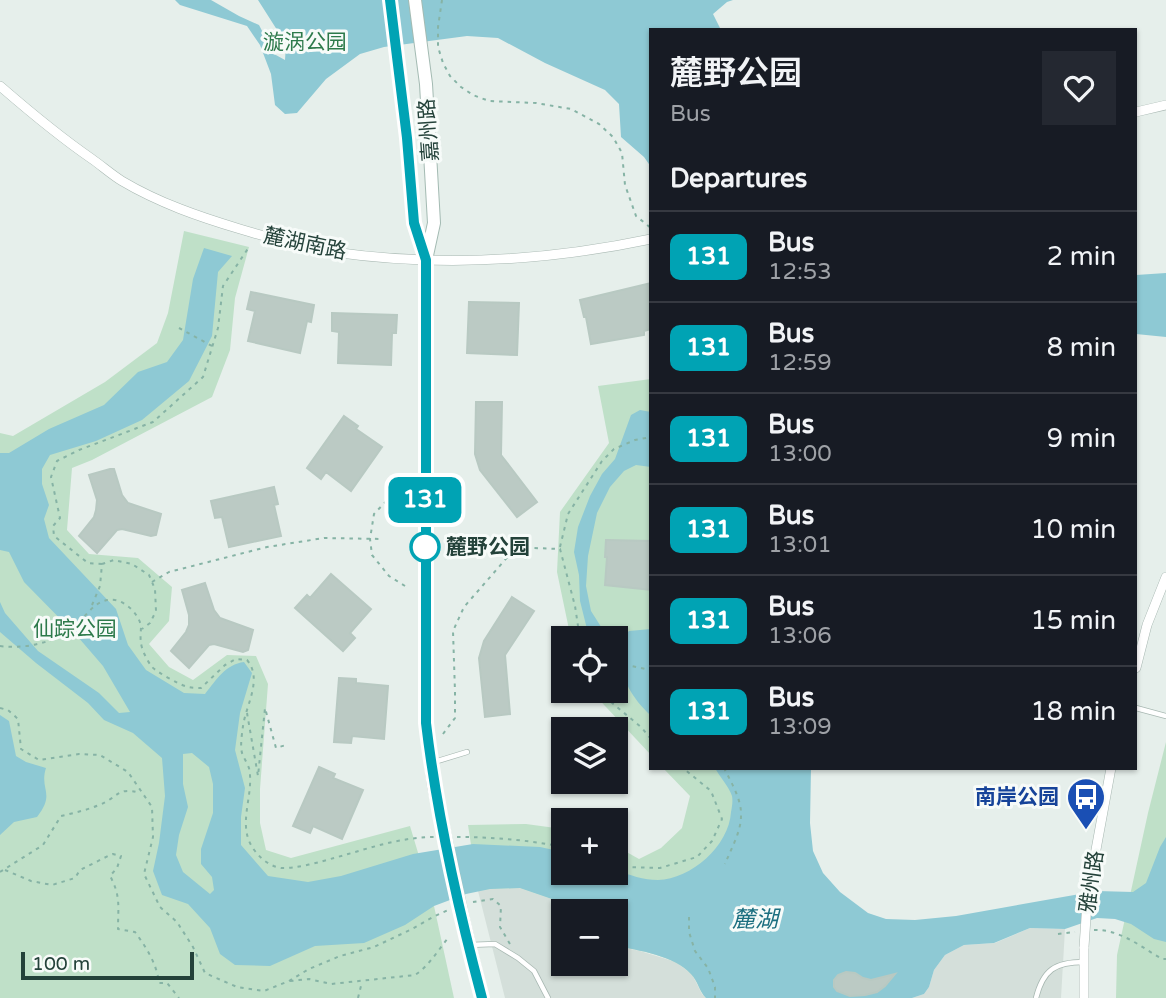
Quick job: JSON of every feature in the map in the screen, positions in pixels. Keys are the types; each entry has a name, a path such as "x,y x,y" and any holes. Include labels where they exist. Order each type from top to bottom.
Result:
{"street":[{"name":"嘉州路","path":"390,0 407,138 414,223 426,260"},
{"name":"嘉州路","path":"415,0 430,136 434,223 426,260 426,723 434,786 482,998"},
{"name":"麓湖南路","path":"0,86 60,136 122,181 174,207 265,236 331,251 426,260 528,257 608,248 649,239"},
{"path":"1137,112 1166,105"},
{"path":"1137,664 1147,625 1166,577"},
{"name":"雅州路","path":"1084,998 1087,903 1111,770"}],"lane":[{"path":"1137,708 1166,716"},
{"path":"431,763 467,752"},
{"path":"468,945 495,944 518,958 534,971 548,998"},
{"path":"1036,998 1040,983 1049,970 1069,962 1084,962"}],"path":[{"path":"442,0 438,47 450,76 461,87 489,102 536,103 571,109 599,124 613,137 622,152 625,185 636,216 649,226"},
{"path":"141,630 150,623 156,611 155,589 149,575 132,564 114,560 102,564 88,563 54,536 53,526 60,518 51,477 57,461 153,422 203,377 218,328 223,286 249,247"},
{"path":"179,328 212,346"},
{"path":"579,626 560,549 568,514 602,461 614,449 649,437"},
{"path":"404,586 389,576 372,555 370,539 374,514 393,494 406,487"},
{"path":"152,582 169,572 267,547 324,538 383,539"},
{"path":"467,542 499,542 560,549"},
{"path":"443,734 454,718 453,631 464,607 518,545"},
{"path":"0,646 30,647 67,632 82,621 92,607 100,586 102,564"},
{"path":"92,607 115,600 133,611 139,620 141,644 153,668 183,686 201,688 225,665 236,659 247,660 253,667 253,692 243,723 241,750 248,768 245,834 262,861 282,868 315,864 386,844 433,837"},
{"path":"628,665 649,670"},
{"path":"612,703 649,737"},
{"path":"0,708 8,709 18,719 21,749 39,760 79,754 100,755 128,772 152,807 153,837 144,874 160,907 177,922 205,973 237,987 264,991 340,956 374,947 455,908"},
{"path":"247,712 258,776 265,708 276,747 286,745"},
{"path":"628,867 660,868 697,857 712,841 722,819 711,791 685,770"},
{"path":"724,864 736,840 741,816 737,797 725,770"},
{"path":"0,872 43,845 61,816 103,804 118,792 130,790 142,793"},
{"path":"458,837 484,837 551,845"},
{"path":"5,870 31,881 52,885 75,878 80,870 108,856 121,856 117,868 110,876 120,907 118,929 135,932 150,956 159,983 167,983 180,998"},
{"path":"466,903 493,898 501,906 500,926 518,958"},
{"path":"690,916 689,932 695,951 708,968 715,987 715,998"},
{"path":"1058,934 1099,929 1122,935 1166,959"},
{"path":"289,981 309,979 331,984 415,975 424,969 449,937"},
{"path":"358,998 362,981"}],"shaded area":[{"path":"520,888 552,899 551,976 628,976 628,948 676,962 692,974 706,998 505,998 478,891"},
{"path":"1030,928 1065,929 1061,998 912,998 924,994 934,970 945,955 964,945 995,943"}],"green space":[{"name":"仙踪公园","path":"184,231 249,247 235,298 230,350 212,397 72,468 67,530 89,554 138,558 172,587 169,621 149,644 169,667 193,680 227,655 256,656 268,684 260,789 260,823 266,850 291,858 410,826 434,906 454,998 0,998 0,433 13,436 105,382 157,343 168,313"},
{"path":"649,379 649,753 628,730 628,717 615,717 602,703 628,703 628,626 568,626 557,572 560,512 609,443 598,386"},
{"path":"1166,742 1166,998 1116,998 1117,955"},
{"path":"665,770 759,770 706,998 684,968 656,955 628,949 628,899 552,899 520,888 478,891 468,825 526,824 551,827 551,885 628,885 628,853 639,859 661,848 682,828 690,796"}],"water":[{"path":"175,0 211,0 259,25 274,54 285,60 286,44 258,0 733,0 713,14 720,28 649,28 649,164 621,137 619,104 605,90 498,38 467,36 384,47 360,54 326,79 297,113 285,114 275,105 271,74 260,45 247,26 180,5"},
{"name":"麓湖","path":"204,248 232,256 218,272 212,336 189,381 142,420 96,441 50,455 42,469 42,484 49,505 44,519 49,538 116,609 128,645 146,670 184,693 205,694 222,674 238,663 244,662 252,673 240,713 235,750 245,788 241,845 268,876 308,882 341,876 413,854 473,844 551,849 551,885 628,885 628,874 647,879 671,878 683,874 706,858 716,848 729,825 732,796 716,770 811,770 810,823 813,851 823,873 840,892 868,913 886,919 915,920 956,916 1097,891 1133,892 1146,883 1166,837 1166,942 1154,939 1131,924 1115,919 1097,918 1065,929 1030,928 994,943 964,945 945,955 934,970 924,994 912,998 706,998 684,968 656,955 628,949 628,899 552,899 520,888 490,889 466,894 434,906 405,925 364,943 315,946 270,966 235,965 220,954 210,928 188,904 162,895 153,871 165,796 162,758 133,733 104,720 88,703 0,632 0,602 5,613 38,651 99,693 119,713 130,712 103,666 24,582 9,552 0,550 0,453 9,453 49,429 104,405 138,372 167,362 183,340 193,279","holes":["192,753 209,767 213,784 213,813 201,849 201,864 212,877 214,890 210,894 183,872 176,855 188,807 183,784 183,754"]},
{"path":"1166,273 1166,337 1137,334 1137,275"},
{"path":"640,410 649,412 649,467 636,465 624,471 610,487 597,513 588,556 586,586 591,611 601,626 586,626 574,552 578,527 590,496 602,474 615,459 631,415"},
{"path":"649,629 649,714 628,686 628,632"},
{"path":"0,715 9,721 16,756 46,768 46,797 43,809 37,817 14,822 0,835"}],"building":[{"path":"649,283 649,330 644,331 644,335 591,344 580,300"},
{"path":"251,292 314,305 311,322 307,321 300,353 248,341 255,311 247,309"},
{"path":"469,302 519,303 517,355 467,353"},
{"path":"332,313 397,315 396,333 392,333 391,365 338,363 339,332 332,331"},
{"path":"476,402 502,402 501,455 537,502 517,517 480,470 475,454"},
{"path":"344,416 358,426 356,429 382,447 351,491 326,472 321,479 307,468"},
{"path":"114,469 122,495 128,503 161,514 156,535 117,530 97,553 79,536 94,517 96,510 97,500 89,475"},
{"path":"274,487 278,504 274,505 281,536 229,547 222,517 215,518 211,501"},
{"path":"606,540 649,541 649,590 605,585"},
{"path":"331,574 371,609 350,633 355,638 343,651 295,608 307,595 310,598"},
{"path":"205,583 214,610 220,618 253,630 248,650 243,652 209,645 189,668 171,651 189,625 182,590"},
{"path":"512,597 534,611 505,655 510,714 485,717 479,658 484,641"},
{"path":"339,678 356,679 356,683 388,686 384,739 352,736 351,743 334,742"},
{"path":"319,767 335,774 333,778 363,790 342,839 313,826 310,833 293,826"},
{"path":"846,972 871,980 895,974 877,992 850,996 834,987 834,980 838,975"}],"bus line":[{"name":"131","path":"390,0 407,138 414,223 426,260 426,723 434,786 482,998"}],"place":[{"name":"麓野公园","path":"425,547"},
{"name":"南岸公园","path":"1086,831"}],"park label":[{"name":"漩涡公园","path":"305,42"}]}
